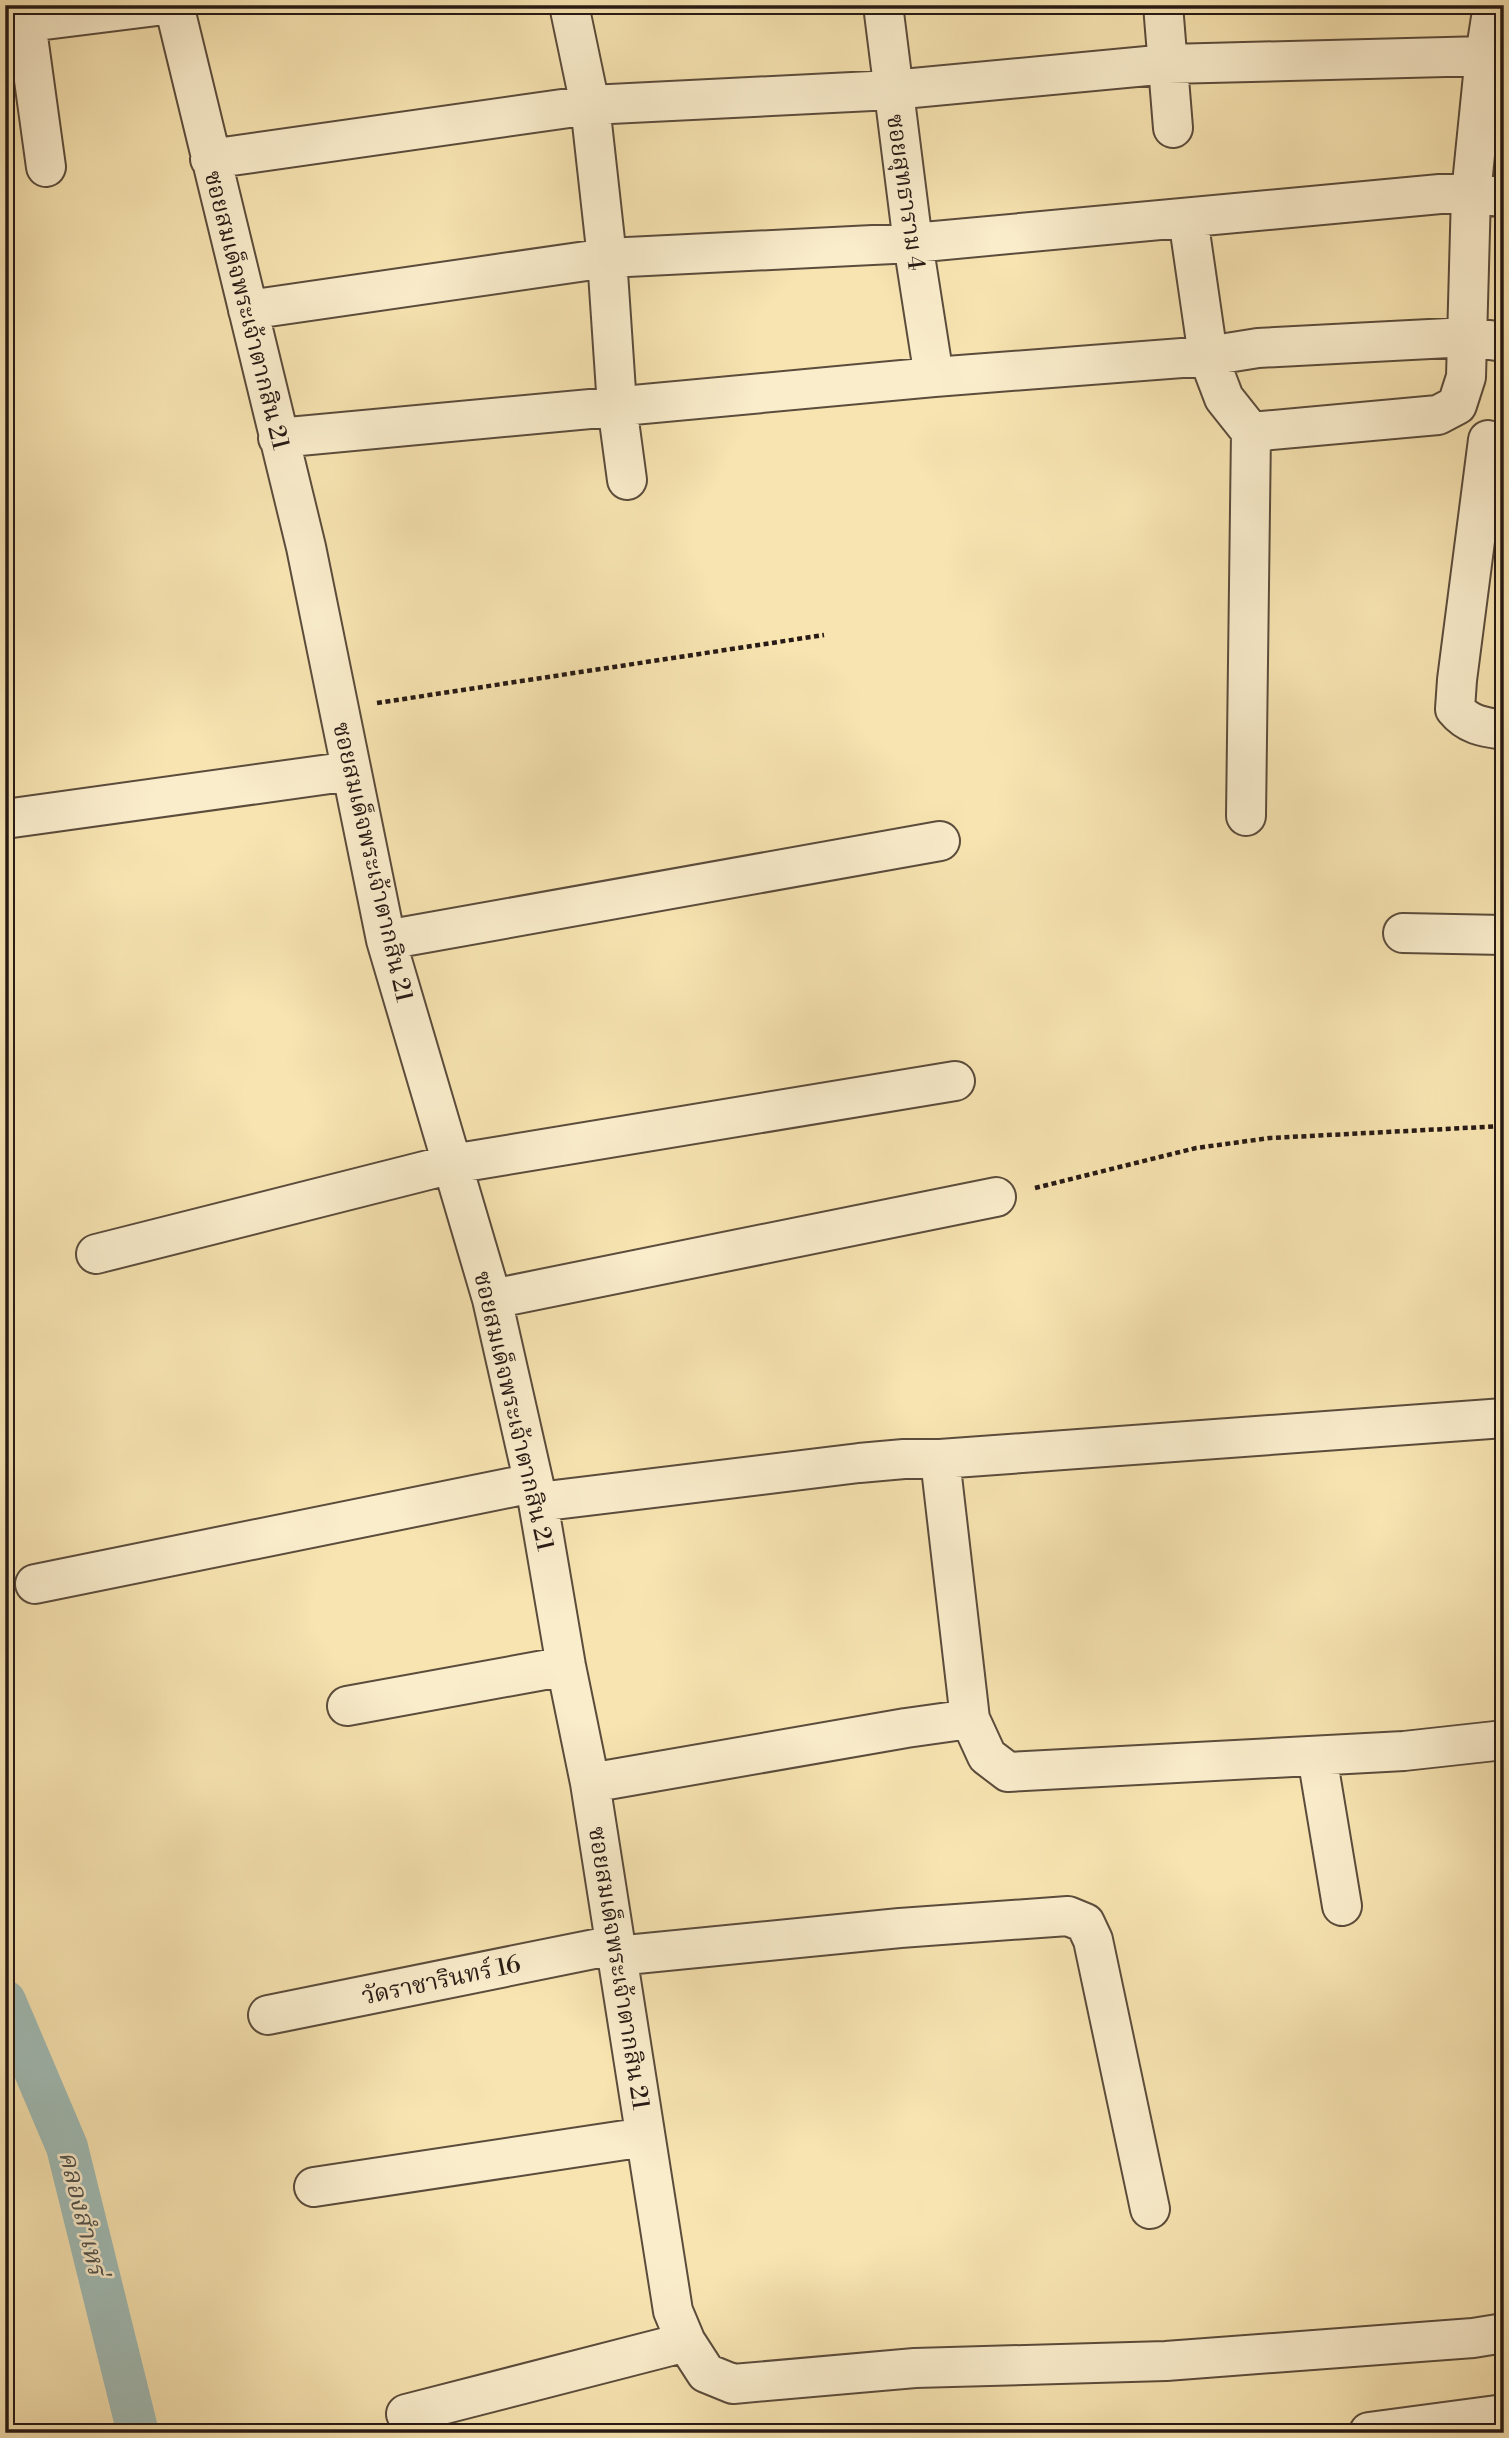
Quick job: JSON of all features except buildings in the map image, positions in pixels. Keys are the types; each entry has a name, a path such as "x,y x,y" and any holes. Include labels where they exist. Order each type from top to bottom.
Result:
{"street":[{"path":"46,167 16,23 165,5"},
{"name":"ซอยสมเด็จพระเจ้าตากสิน 21","path":"174,5 306,547 386,940 492,1299 535,1492 590,1783 673,2311 686,2342 706,2373 733,2384 915,2368 1166,2361 1473,2338 1504,2333"},
{"path":"569,5 590,105 607,258 617,406 627,480"},
{"name":"ซอยสุทธาราม 4","path":"883,5 892,90 934,377"},
{"path":"1163,5 1173,128"},
{"path":"1251,432 1438,415 1457,405 1466,377 1486,339 1494,58 1493,5"},
{"path":"210,159 590,105 892,90 1168,64 1494,58"},
{"path":"247,310 607,258 913,243 1440,194 1488,196"},
{"path":"1188,218 1208,356 1224,398 1251,432 1246,816"},
{"path":"278,438 934,377 1208,356 1258,348 1486,339"},
{"path":"1457,405 1496,441 1457,680 1455,709 1464,720 1482,727 1504,730"},
{"path":"5,819 351,771"},
{"path":"386,940 940,841"},
{"path":"1403,933 1504,935"},
{"path":"96,1254 452,1164 955,1081"},
{"path":"492,1299 996,1198"},
{"path":"35,1584 535,1492 904,1459 940,1460 1504,1418"},
{"path":"940,1460 970,1719 987,1756 1008,1772 1404,1751 1504,1740"},
{"path":"347,1706 566,1666"},
{"path":"590,1783 970,1719"},
{"path":"1317,1756 1342,1906"},
{"name":"วัดราชารินทร์ 16","path":"268,2015 615,1950 1068,1916 1085,1923 1093,1940 1150,2209"},
{"path":"314,2187 645,2137"},
{"path":"406,2414 686,2342"},
{"path":"1369,2432 1504,2414"}],"path":[{"path":"338,709 824,635"},
{"path":"996,1198 1208,1146 1270,1138 1504,1126"}],"waterway":[{"name":"คลองสำเหร่","path":"5,2001 67,2147 138,2433"}]}
